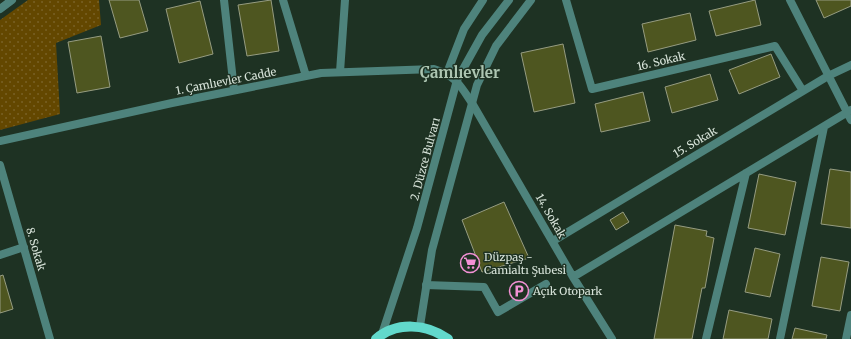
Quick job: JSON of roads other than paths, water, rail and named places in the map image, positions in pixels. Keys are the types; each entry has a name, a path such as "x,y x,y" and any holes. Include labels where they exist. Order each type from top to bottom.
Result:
{"main road":[{"path":"379,337 400,327 420,326 438,332 448,339"}],"street":[{"path":"0,9 12,0"},
{"path":"224,0 234,90"},
{"path":"282,0 306,76"},
{"path":"340,72 345,0"},
{"path":"447,73 464,29 483,0"},
{"name":"2. Düzce Bulvarı","path":"379,337 417,228 457,80 482,34 509,0"},
{"path":"420,326 432,250 477,85 496,46 531,0"},
{"name":"16. Sokak","path":"566,0 592,89 775,46 803,90"},
{"path":"573,277 824,127 850,115 828,76 790,0"},
{"name":"15. Sokak","path":"553,241 803,90 851,65"},
{"name":"1. Çamlıevler Cadde","path":"0,141 234,90 306,76 340,72 434,69 447,73 457,80"},
{"name":"14. Sokak","path":"457,80 472,103 573,277 612,339"},
{"path":"780,339 824,127"},
{"name":"8. Sokak","path":"0,165 50,339"},
{"path":"706,339 746,173"},
{"path":"0,255 24,247"},
{"path":"426,285 484,287 498,312 546,284"},
{"path":"846,339 851,315"}],"place":[{"name":"Düzpaş - Camialtı Şubesi","path":"470,263"},
{"name":"Açık Otopark","path":"519,291"}],"district":[{"name":"Çamlıevler","path":"460,72"}]}
